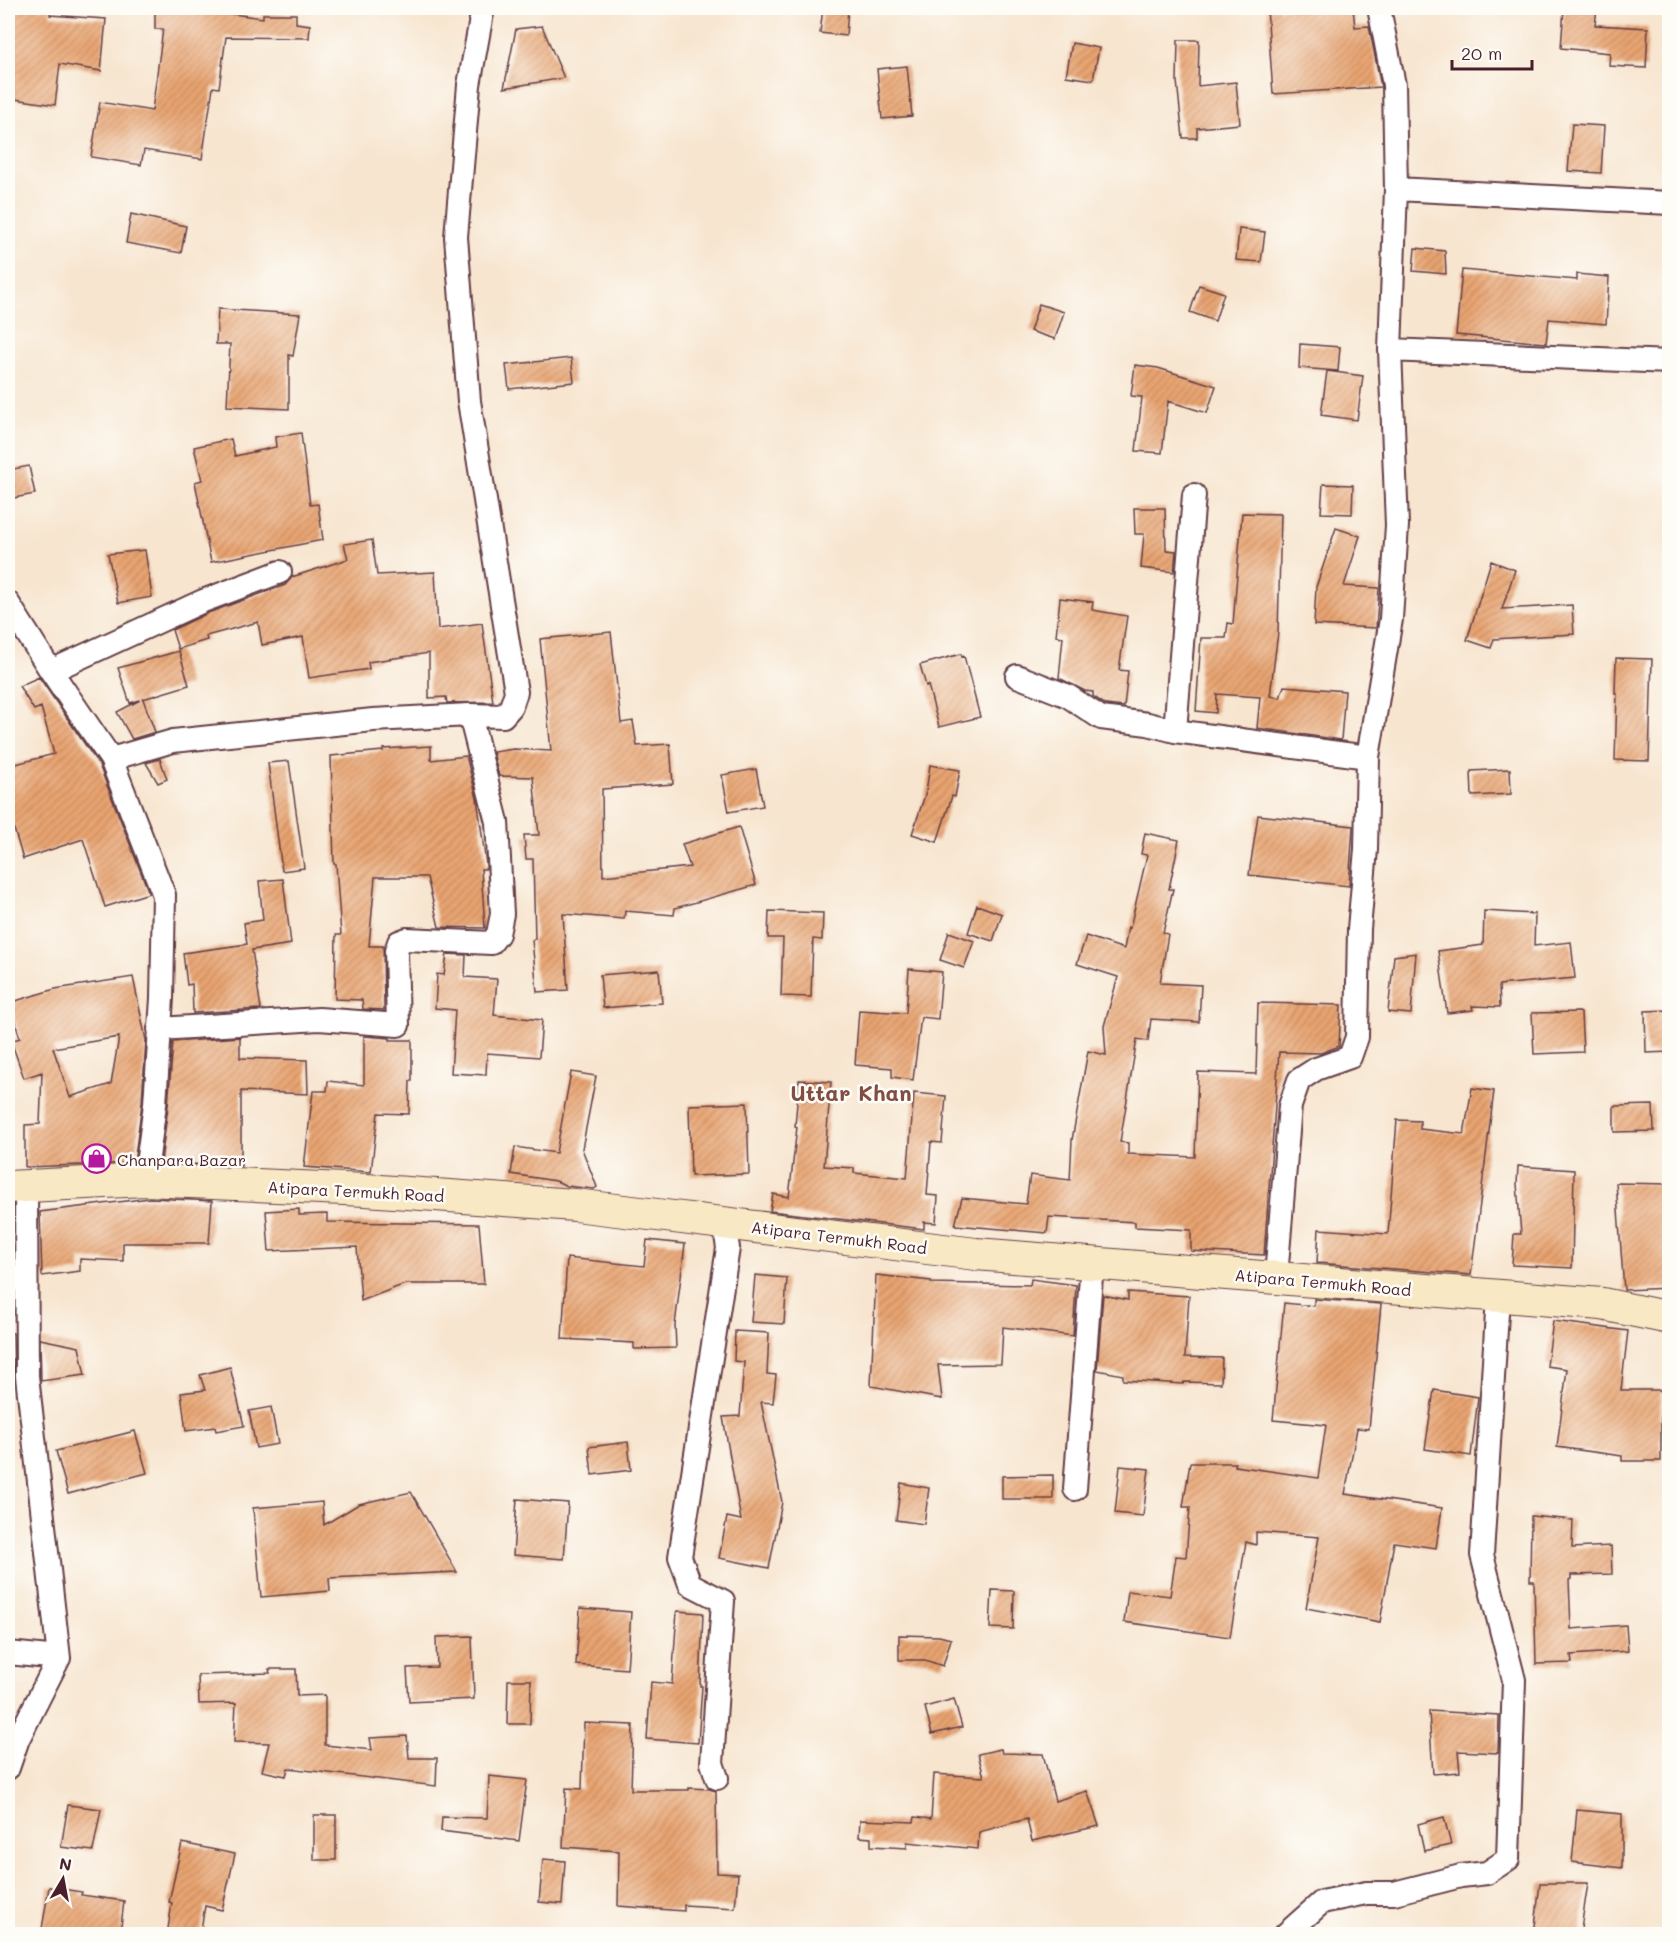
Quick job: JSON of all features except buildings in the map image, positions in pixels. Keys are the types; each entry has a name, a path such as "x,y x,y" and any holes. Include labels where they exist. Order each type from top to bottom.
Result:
{"main road":[{"name":"Atipara Termukh Road","path":"17,1186 145,1180 366,1190 574,1205 976,1254 1602,1304 1670,1318"}],"street":[{"path":"111,759 173,741 373,720 470,715 503,716 511,707 516,693 469,401 456,237 469,85 483,8"},
{"path":"1276,1277 1290,1106 1299,1080 1316,1069 1350,1057 1357,1037 1359,930 1366,849 1368,757 1391,619 1397,525 1390,350 1396,189 1394,85 1379,8"},
{"path":"1396,189 1670,203"},
{"path":"1390,350 1670,362"},
{"path":"1175,731 1194,495"},
{"path":"51,671 203,601 280,572"},
{"path":"8,603 111,759 164,895 162,998 155,1104 145,1180"},
{"path":"1017,676 1068,696 1101,718 1148,724 1175,731 1368,757"},
{"path":"159,1029 319,1019 398,1025 396,951 399,942 407,939 490,944 498,934 502,914 497,822 470,715"},
{"path":"8,1768 18,1739 59,1658 27,1376 17,1186"},
{"path":"717,1778 712,1763 723,1601 690,1584 680,1557 728,1248 724,1222"},
{"path":"1075,1489 1092,1263"},
{"path":"1286,1935 1322,1902 1366,1893 1394,1893 1461,1876 1487,1873 1508,1859 1514,1680 1482,1555 1498,1297"},
{"path":"8,1653 59,1658"}],"place":[{"name":"Chanpara Bazar","path":"96,1159"}],"district":[{"name":"Uttar Khan","path":"851,1092"}]}
